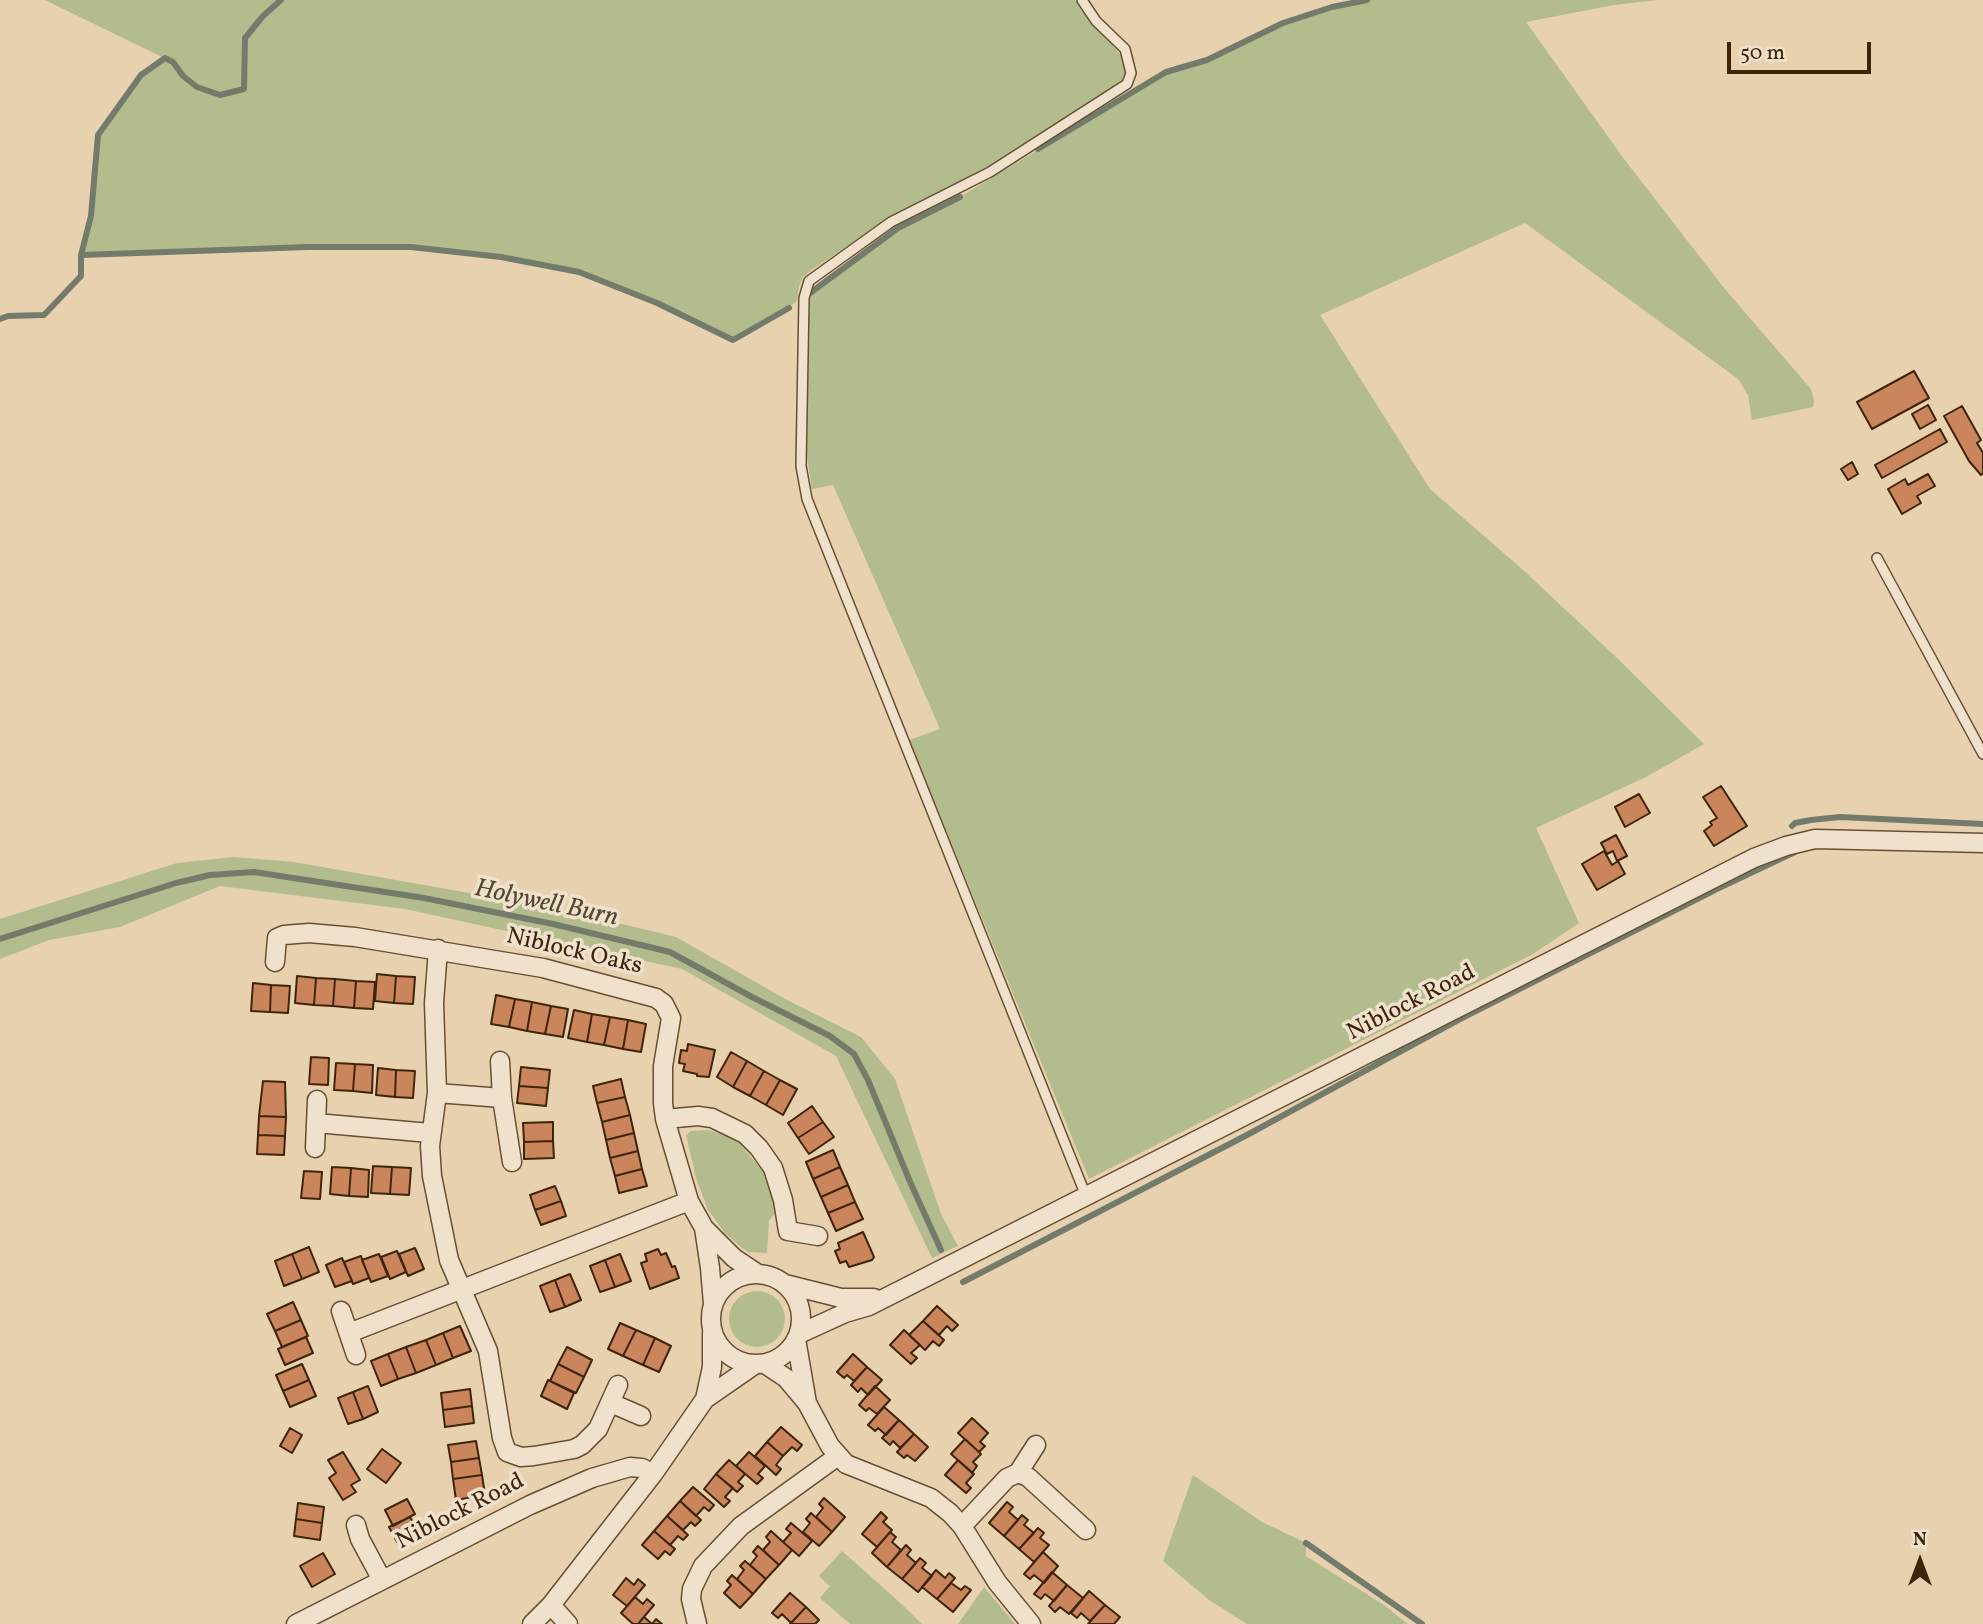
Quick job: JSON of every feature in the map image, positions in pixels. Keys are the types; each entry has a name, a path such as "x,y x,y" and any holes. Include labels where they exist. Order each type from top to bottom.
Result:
{"street":[{"name":"Niblock Road","path":"798,1336 823,1322 869,1306 1754,858 1815,839 1983,843"},
{"name":"Niblock Oaks","path":"275,962 277,938 292,934 355,937 543,968 656,998 664,1004 671,1018 663,1076 665,1119 689,1200 704,1228 734,1258 758,1274"},
{"path":"438,949 434,994 437,1093 430,1133 432,1176 442,1236 449,1260 488,1352 502,1437 507,1452 521,1457 534,1457 582,1445 598,1429 618,1385"},
{"path":"500,1061 502,1098 512,1162"},
{"path":"437,1093 502,1098"},
{"path":"315,1148 317,1100"},
{"path":"665,1119 690,1116 712,1118 745,1134 773,1168 783,1200 788,1231 818,1236"},
{"path":"316,1124 430,1133"},
{"path":"348,1334 689,1200"},
{"name":"Niblock Oaks","path":"704,1228 713,1304"},
{"path":"532,1624 551,1605 653,1474 705,1399 712,1367 710,1318 720,1291 730,1282 744,1275 758,1274 785,1284 794,1295 800,1308 798,1336 807,1403"},
{"name":"Niblock Road","path":"785,1284 841,1298 884,1298"},
{"path":"341,1311 356,1355"},
{"path":"712,1332 718,1345 728,1355 740,1362 760,1364 786,1378 807,1403 838,1457 855,1469 931,1498 950,1513 962,1526 997,1582 1031,1624"},
{"path":"705,1399 760,1364 786,1353 798,1336"},
{"path":"611,1403 641,1416"},
{"path":"962,1526 1007,1478 1018,1473 1036,1445"},
{"path":"697,1624 691,1599 692,1589 703,1566 741,1526 838,1457"},
{"name":"Niblock Road","path":"296,1624 530,1505 592,1478 630,1467 642,1468 653,1474"},
{"path":"1018,1473 1028,1477 1086,1530"},
{"path":"356,1525 360,1539 382,1580"},
{"path":"551,1605 568,1624"}],"lane":[{"path":"1082,0 1096,21 1125,49 1131,73 1127,84 990,172 891,222 809,281 804,298 802,466 807,499 1086,1196"},
{"path":"1877,558 1983,754"}],"green space":[{"path":"45,0 1075,0 1124,59 1127,67 1126,76 1115,86 989,166 879,225 813,269 803,277 797,301 782,313 733,340 683,314 569,268 434,247 264,247 81,255 91,216 98,135 141,75 164,58"},
{"path":"1364,0 1658,0 1614,5 1526,22 1624,159 1724,288 1811,389 1813,407 1752,420 1748,395 1738,379 1525,223 1320,315 1430,489 1522,569 1704,744 1646,777 1536,828 1579,923 1533,954 1089,1179 909,740 940,729 833,485 812,489 807,457 806,389 810,293 898,228 960,197 1166,72 1207,60 1283,23"},
{"path":"234,857 294,862 560,909 676,937 789,1001 861,1037 895,1079 941,1214 958,1246 932,1258 836,1056 682,969 405,909 220,886 120,927 49,940 0,959 0,919 177,863"},
{"path":"708,1130 738,1142 763,1171 776,1212 769,1221 767,1253 748,1252 742,1248 725,1233 708,1210 696,1178 686,1135 691,1131"},
{"path":"757,1291 772,1296 780,1304 785,1319 780,1334 772,1342 757,1347 742,1342 734,1334 729,1319 734,1304 742,1296"},
{"path":"1193,1475 1262,1522 1306,1543 1306,1556 1384,1605 1408,1624 1247,1624 1209,1600 1163,1561"},
{"path":"842,1551 922,1624 850,1624 820,1598 830,1586 819,1576"},
{"path":"984,1587 1015,1624 958,1624"}],"building":[{"path":"1914,371 1929,398 1872,429 1857,402"},
{"path":"1928,405 1936,420 1920,429 1912,414"},
{"path":"1962,406 1981,440 1977,443 1983,453 1981,475 1969,461 1944,416"},
{"path":"1940,429 1947,442 1882,478 1875,465"},
{"path":"1852,462 1858,474 1848,480 1841,469"},
{"path":"1928,474 1935,486 1917,496 1921,503 1902,514 1888,489 1905,479 1908,485"},
{"path":"1721,786 1747,826 1714,846 1704,831 1712,825 1710,822 1717,818 1703,797"},
{"path":"1639,794 1650,813 1625,827 1615,807"},
{"path":"1616,835 1627,856 1617,861 1613,851 1607,854 1601,843"},
{"path":"1604,851 1612,865 1618,861 1625,874 1597,890 1582,864"},
{"path":"377,974 396,976 394,1003 375,1001"},
{"path":"297,976 316,978 314,1005 295,1003"},
{"path":"396,976 415,977 413,1004 394,1003"},
{"path":"316,978 335,979 333,1006 314,1005"},
{"path":"335,979 356,981 354,1008 333,1006"},
{"path":"356,981 375,982 373,1009 354,1008"},
{"path":"253,983 271,985 270,1012 251,1011"},
{"path":"271,985 290,986 288,1013 270,1012"},
{"path":"496,995 515,999 509,1027 491,1024"},
{"path":"515,999 532,1002 527,1031 509,1027"},
{"path":"532,1002 551,1006 545,1034 527,1031"},
{"path":"551,1006 568,1009 563,1037 545,1034"},
{"path":"574,1010 592,1014 587,1042 568,1038"},
{"path":"592,1014 610,1017 604,1045 587,1042"},
{"path":"610,1017 628,1020 623,1049 604,1045"},
{"path":"628,1020 646,1024 641,1052 623,1049"},
{"path":"688,1044 715,1050 709,1077 683,1071 685,1064 679,1063 681,1050 687,1051"},
{"path":"731,1052 747,1061 733,1087 717,1077"},
{"path":"311,1057 329,1058 328,1085 309,1084"},
{"path":"747,1061 764,1071 750,1096 733,1087"},
{"path":"336,1063 355,1064 353,1091 334,1090"},
{"path":"355,1064 373,1065 372,1093 353,1091"},
{"path":"521,1067 550,1070 548,1088 519,1086"},
{"path":"378,1068 396,1070 395,1097 376,1095"},
{"path":"396,1070 415,1071 413,1098 395,1097"},
{"path":"764,1071 780,1080 766,1105 750,1096"},
{"path":"621,1079 625,1097 597,1103 593,1086"},
{"path":"780,1080 797,1089 783,1115 766,1105"},
{"path":"263,1081 285,1082 286,1117 259,1116"},
{"path":"519,1086 548,1088 546,1106 517,1103"},
{"path":"625,1097 630,1115 602,1122 597,1103"},
{"path":"812,1106 823,1122 798,1138 788,1123"},
{"path":"630,1115 634,1133 606,1140 602,1122"},
{"path":"259,1116 286,1117 285,1136 258,1135"},
{"path":"553,1122 553,1141 524,1142 523,1123"},
{"path":"823,1122 834,1137 809,1154 798,1138"},
{"path":"634,1133 638,1151 610,1158 606,1140"},
{"path":"258,1135 285,1136 284,1155 257,1154"},
{"path":"553,1141 554,1158 524,1159 524,1142"},
{"path":"833,1150 840,1167 813,1179 806,1162"},
{"path":"638,1151 642,1169 615,1176 610,1158"},
{"path":"373,1166 392,1167 390,1194 371,1193"},
{"path":"332,1167 351,1168 349,1196 330,1194"},
{"path":"392,1167 411,1168 409,1195 390,1194"},
{"path":"840,1167 848,1185 821,1197 813,1179"},
{"path":"351,1168 369,1170 368,1197 349,1196"},
{"path":"642,1169 647,1186 619,1193 615,1176"},
{"path":"304,1171 322,1172 320,1199 301,1198"},
{"path":"848,1185 855,1202 828,1213 821,1197"},
{"path":"555,1186 561,1201 535,1210 530,1195"},
{"path":"561,1201 566,1216 541,1225 535,1210"},
{"path":"855,1202 863,1219 836,1231 828,1213"},
{"path":"863,1232 874,1257 872,1260 849,1267 846,1261 840,1263 835,1251 840,1249 838,1243"},
{"path":"309,1247 319,1272 302,1279 292,1254"},
{"path":"415,1248 424,1269 408,1276 399,1254"},
{"path":"658,1249 661,1255 666,1253 679,1278 650,1289 641,1263 647,1261 645,1254"},
{"path":"397,1251 406,1272 390,1279 381,1257"},
{"path":"292,1254 302,1279 284,1286 275,1261"},
{"path":"379,1254 388,1276 371,1282 362,1260"},
{"path":"620,1254 631,1281 615,1287 605,1260"},
{"path":"361,1256 369,1278 353,1284 344,1262"},
{"path":"342,1258 352,1281 335,1287 326,1265"},
{"path":"605,1260 615,1287 600,1292 590,1266"},
{"path":"570,1274 581,1300 565,1307 555,1280"},
{"path":"555,1280 565,1307 550,1312 540,1286"},
{"path":"293,1302 301,1320 275,1331 267,1314"},
{"path":"937,1306 958,1325 952,1331 947,1326 939,1335 923,1321"},
{"path":"301,1320 308,1336 282,1347 275,1331"},
{"path":"923,1321 944,1340 939,1346 933,1341 925,1350 909,1335"},
{"path":"620,1323 636,1330 623,1356 608,1349"},
{"path":"460,1326 471,1351 453,1358 443,1333"},
{"path":"636,1330 655,1338 643,1365 623,1356"},
{"path":"904,1330 920,1345 911,1353 917,1358 911,1364 890,1345"},
{"path":"443,1333 453,1358 436,1365 426,1340"},
{"path":"306,1337 313,1353 285,1365 278,1349"},
{"path":"655,1338 671,1346 659,1372 643,1365"},
{"path":"426,1340 436,1365 416,1373 406,1347"},
{"path":"406,1347 416,1373 398,1379 388,1354"},
{"path":"567,1347 592,1360 584,1377 558,1364"},
{"path":"388,1354 398,1379 381,1386 371,1361"},
{"path":"853,1354 867,1367 854,1381 837,1372"},
{"path":"302,1364 309,1380 283,1391 276,1375"},
{"path":"558,1364 584,1377 576,1393 550,1381"},
{"path":"867,1367 882,1380 868,1395 861,1388 858,1392 851,1385"},
{"path":"309,1380 316,1396 290,1407 283,1391"},
{"path":"548,1380 574,1393 567,1409 541,1396"},
{"path":"368,1386 378,1412 363,1419 353,1392"},
{"path":"875,1386 890,1400 877,1414 869,1408 866,1411 859,1405"},
{"path":"470,1389 472,1406 443,1410 441,1393"},
{"path":"353,1392 363,1419 348,1424 338,1398"},
{"path":"472,1406 474,1423 445,1427 443,1410"},
{"path":"884,1407 899,1420 886,1435 878,1428 875,1431 868,1425"},
{"path":"972,1418 988,1433 980,1442 985,1446 979,1452 958,1433"},
{"path":"899,1420 914,1434 900,1448 893,1441 890,1445 882,1438"},
{"path":"781,1427 802,1445 797,1451 792,1447 783,1456 767,1442"},
{"path":"290,1428 302,1435 292,1453 280,1446"},
{"path":"914,1434 928,1447 915,1461 907,1455 904,1458 897,1452"},
{"path":"965,1439 981,1454 973,1462 977,1466 972,1473 951,1454"},
{"path":"476,1441 479,1458 451,1462 448,1445"},
{"path":"767,1442 783,1456 776,1465 781,1469 776,1475 755,1456"},
{"path":"382,1449 401,1463 386,1483 367,1469"},
{"path":"343,1452 360,1480 351,1485 356,1492 343,1500 329,1478 336,1473 328,1460"},
{"path":"749,1452 765,1466 758,1474 763,1478 757,1484 736,1466"},
{"path":"479,1458 482,1475 453,1479 451,1462"},
{"path":"729,1460 745,1474 738,1482 743,1486 737,1492 716,1474"},
{"path":"958,1460 974,1474 966,1483 971,1488 966,1493 945,1475"},
{"path":"716,1474 733,1488 725,1497 730,1501 724,1507 704,1489"},
{"path":"482,1475 485,1495 456,1500 453,1479"},
{"path":"693,1487 714,1505 709,1511 704,1507 696,1516 680,1501"},
{"path":"824,1498 845,1517 832,1532 816,1517 823,1508 819,1504"},
{"path":"407,1499 415,1514 393,1526 385,1510"},
{"path":"680,1501 701,1520 695,1526 691,1522 683,1530 667,1516"},
{"path":"1007,1502 1013,1507 1009,1512 1018,1520 1004,1536 989,1523"},
{"path":"298,1503 324,1507 322,1523 296,1519"},
{"path":"881,1512 887,1518 883,1522 892,1530 877,1547 862,1534"},
{"path":"811,1513 832,1532 819,1546 803,1532 810,1523 806,1519"},
{"path":"1022,1515 1028,1520 1024,1525 1034,1533 1019,1549 1004,1536"},
{"path":"667,1516 688,1535 683,1540 678,1536 670,1545 654,1531"},
{"path":"410,1517 418,1531 397,1542 389,1527"},
{"path":"296,1519 322,1523 320,1540 294,1536"},
{"path":"791,1523 812,1541 799,1556 783,1542 791,1533 786,1529"},
{"path":"1038,1528 1044,1533 1040,1538 1049,1545 1034,1562 1019,1549"},
{"path":"654,1531 675,1549 670,1555 665,1551 658,1559 642,1545"},
{"path":"771,1531 792,1550 779,1565 763,1550 770,1542 766,1537"},
{"path":"890,1532 896,1537 892,1542 901,1550 887,1567 872,1553"},
{"path":"906,1545 911,1550 907,1555 916,1563 902,1579 887,1567"},
{"path":"758,1546 779,1565 766,1579 750,1565 757,1556 753,1552"},
{"path":"1043,1552 1058,1566 1044,1583 1034,1575 1030,1579 1024,1574"},
{"path":"323,1553 335,1574 312,1587 300,1566"},
{"path":"920,1558 926,1563 922,1568 932,1576 918,1592 902,1579"},
{"path":"745,1561 766,1579 753,1594 737,1579 744,1570 740,1566"},
{"path":"936,1570 945,1578 949,1573 955,1578 937,1599 922,1587"},
{"path":"1052,1572 1067,1585 1054,1601 1045,1594 1041,1599 1034,1594"},
{"path":"732,1575 753,1594 740,1608 724,1593 731,1585 727,1581"},
{"path":"626,1578 634,1585 638,1579 645,1585 627,1606 613,1595"},
{"path":"951,1583 961,1590 965,1586 971,1590 953,1612 937,1599"},
{"path":"1067,1585 1083,1598 1069,1614 1060,1607 1055,1612 1049,1606"},
{"path":"1089,1591 1105,1605 1090,1621 1081,1613 1077,1618 1071,1613"},
{"path":"790,1593 806,1607 791,1623 782,1614 778,1618 772,1613"},
{"path":"635,1597 643,1604 647,1599 654,1605 638,1624 633,1624 621,1613"},
{"path":"1105,1605 1120,1617 1114,1624 1088,1624"},
{"path":"806,1607 819,1620 815,1624 790,1624"},
{"path":"644,1617 652,1624 638,1624"}],"waterway":[{"path":"0,319 8,316 44,315 81,276 81,255 91,216 98,135 141,75 165,58 173,62 183,76 197,87 220,95 244,89 245,38 281,0"},
{"path":"1038,149 1166,72 1207,60 1283,23 1332,7 1367,0"},
{"path":"810,293 898,228 960,197"},
{"path":"81,255 308,247 411,247 501,257 579,272 657,303 733,340 789,308"},
{"path":"1792,826 1795,823 1840,817 1983,824"},
{"path":"963,1282 1247,1135 1460,1019 1795,852"},
{"name":"Holywell Burn","path":"0,939 176,883 210,875 254,872 424,898 553,924 670,952 830,1036 854,1054 868,1080 941,1250"},
{"name":"Holywell Burn","path":"1306,1543 1422,1624"}]}
